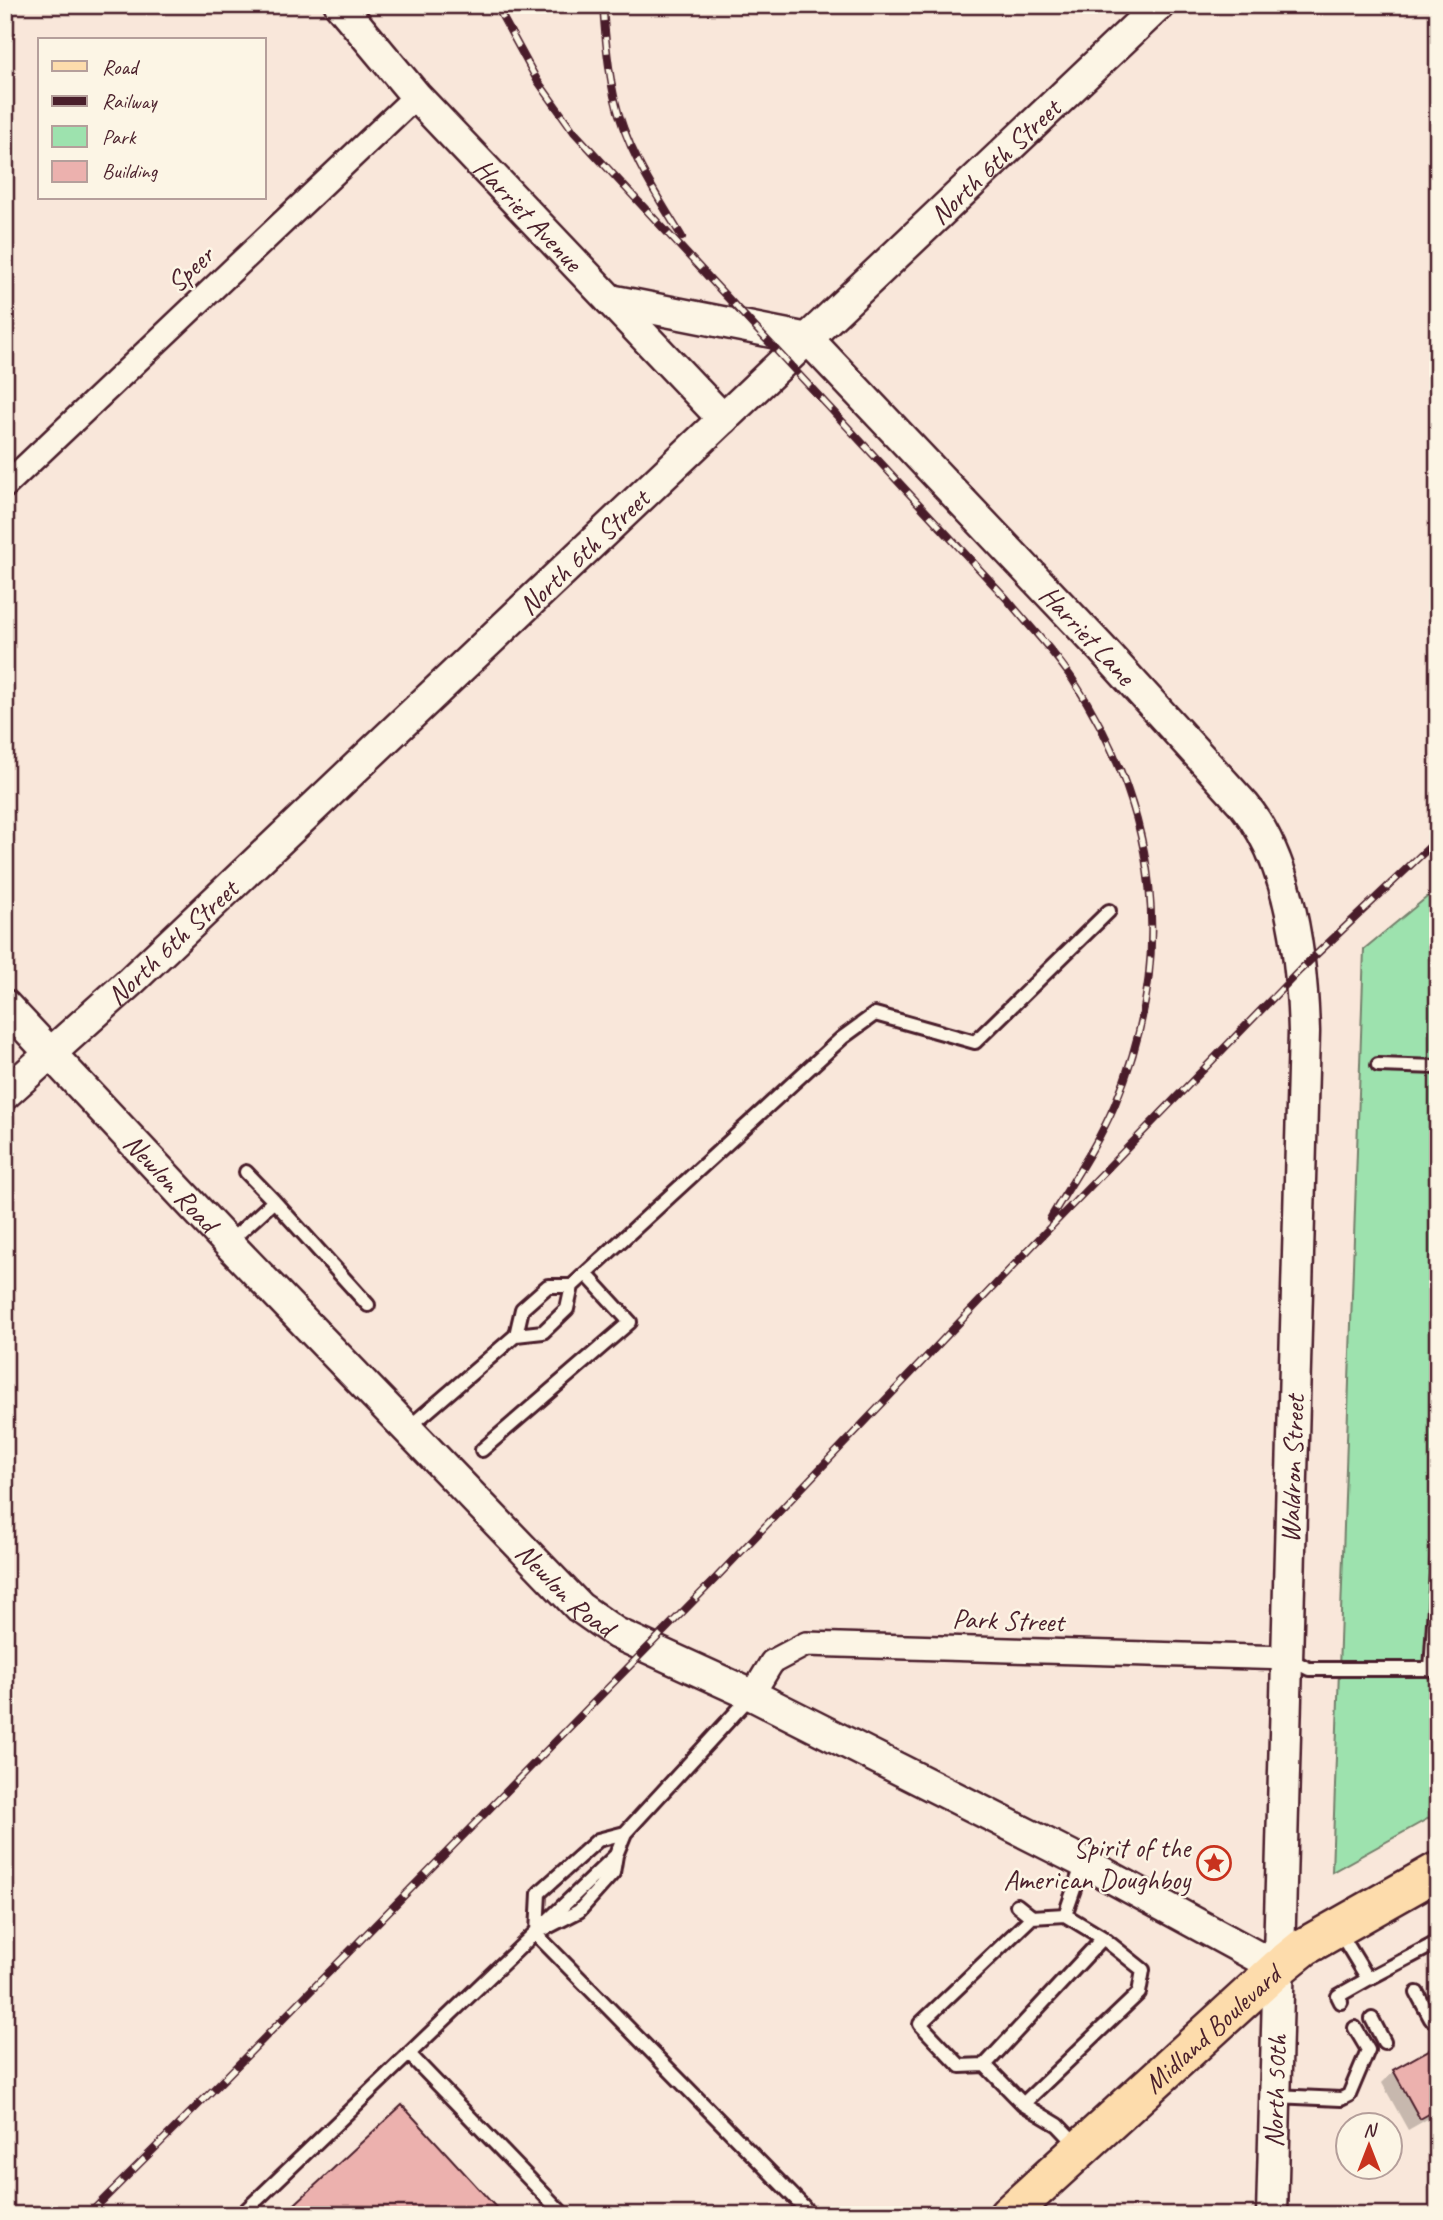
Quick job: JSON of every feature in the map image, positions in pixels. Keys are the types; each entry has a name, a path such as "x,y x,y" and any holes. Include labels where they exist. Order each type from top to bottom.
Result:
{"main road":[{"name":"Midland Boulevard","path":"1007,2215 1304,1947 1436,1876"}],"street":[{"name":"Harriet Avenue","path":"340,5 416,96 723,419"},
{"name":"North 6th Street","path":"5,1094 131,981 1159,5"},
{"name":"Speer","path":"5,486 416,96"},
{"path":"610,300 808,339"},
{"name":"Harriet Lane","path":"808,339 1092,638 1254,817 1275,857 1300,970"},
{"name":"Waldron Street","path":"1278,1968 1302,1138 1304,1032 1300,970"},
{"name":"Newlon Road","path":"5,1005 228,1243 579,1607 636,1644 752,1695 1083,1862 1278,1968"},
{"name":"Park Street","path":"752,1695 772,1662 806,1644 1286,1658"},
{"name":"North 50th","path":"1272,2215 1278,1968"}],"lane":[{"path":"406,1429 516,1335 543,1332 567,1308 572,1286 842,1038 875,1014 975,1042 1109,911"},
{"path":"1378,1065 1438,1067"},
{"path":"246,1172 368,1305"},
{"path":"228,1243 274,1201"},
{"path":"482,1450 630,1322 586,1274"},
{"path":"516,1335 522,1309 548,1286 572,1286"},
{"path":"1286,1658 1309,1669 1435,1669 1438,1558"},
{"path":"241,2215 616,1854 625,1833 752,1695"},
{"path":"625,1833 598,1840 539,1892 536,1932 804,2207 796,2215"},
{"path":"1065,1915 1083,1862"},
{"path":"1017,1905 1032,1917"},
{"path":"1023,2104 1139,1993 1143,1970 1103,1938 1065,1915 1032,1917 920,2024 960,2066 985,2065 1103,1938"},
{"path":"1337,1928 1376,1977"},
{"path":"1340,2002 1338,1996 1356,1990 1438,1942"},
{"path":"1417,1993 1432,2019"},
{"path":"1275,2096 1340,2099 1349,2095 1368,2050 1387,2041 1372,2019"},
{"path":"1355,2028 1368,2050"},
{"path":"409,2054 564,2215"},
{"path":"985,2065 1023,2104 1058,2125 1080,2148"}],"green space":[{"path":"1438,888 1438,1813 1332,1872 1364,949"}],"building":[{"path":"1438,2045 1438,2109 1420,2119 1393,2070"},
{"path":"402,2105 503,2215 283,2215"}],"railway":[{"path":"496,5 537,80 574,132 1006,598 1066,669 1102,730 1124,781 1140,833 1149,886 1151,940 1146,995 1134,1049 1115,1104 1093,1148 1050,1219"},
{"path":"603,5 610,74 625,133 642,169 682,237"},
{"path":"88,2215 714,1580 1300,970 1438,839"}],"place":[{"name":"Spirit of the American Doughboy","path":"1214,1863"}]}
